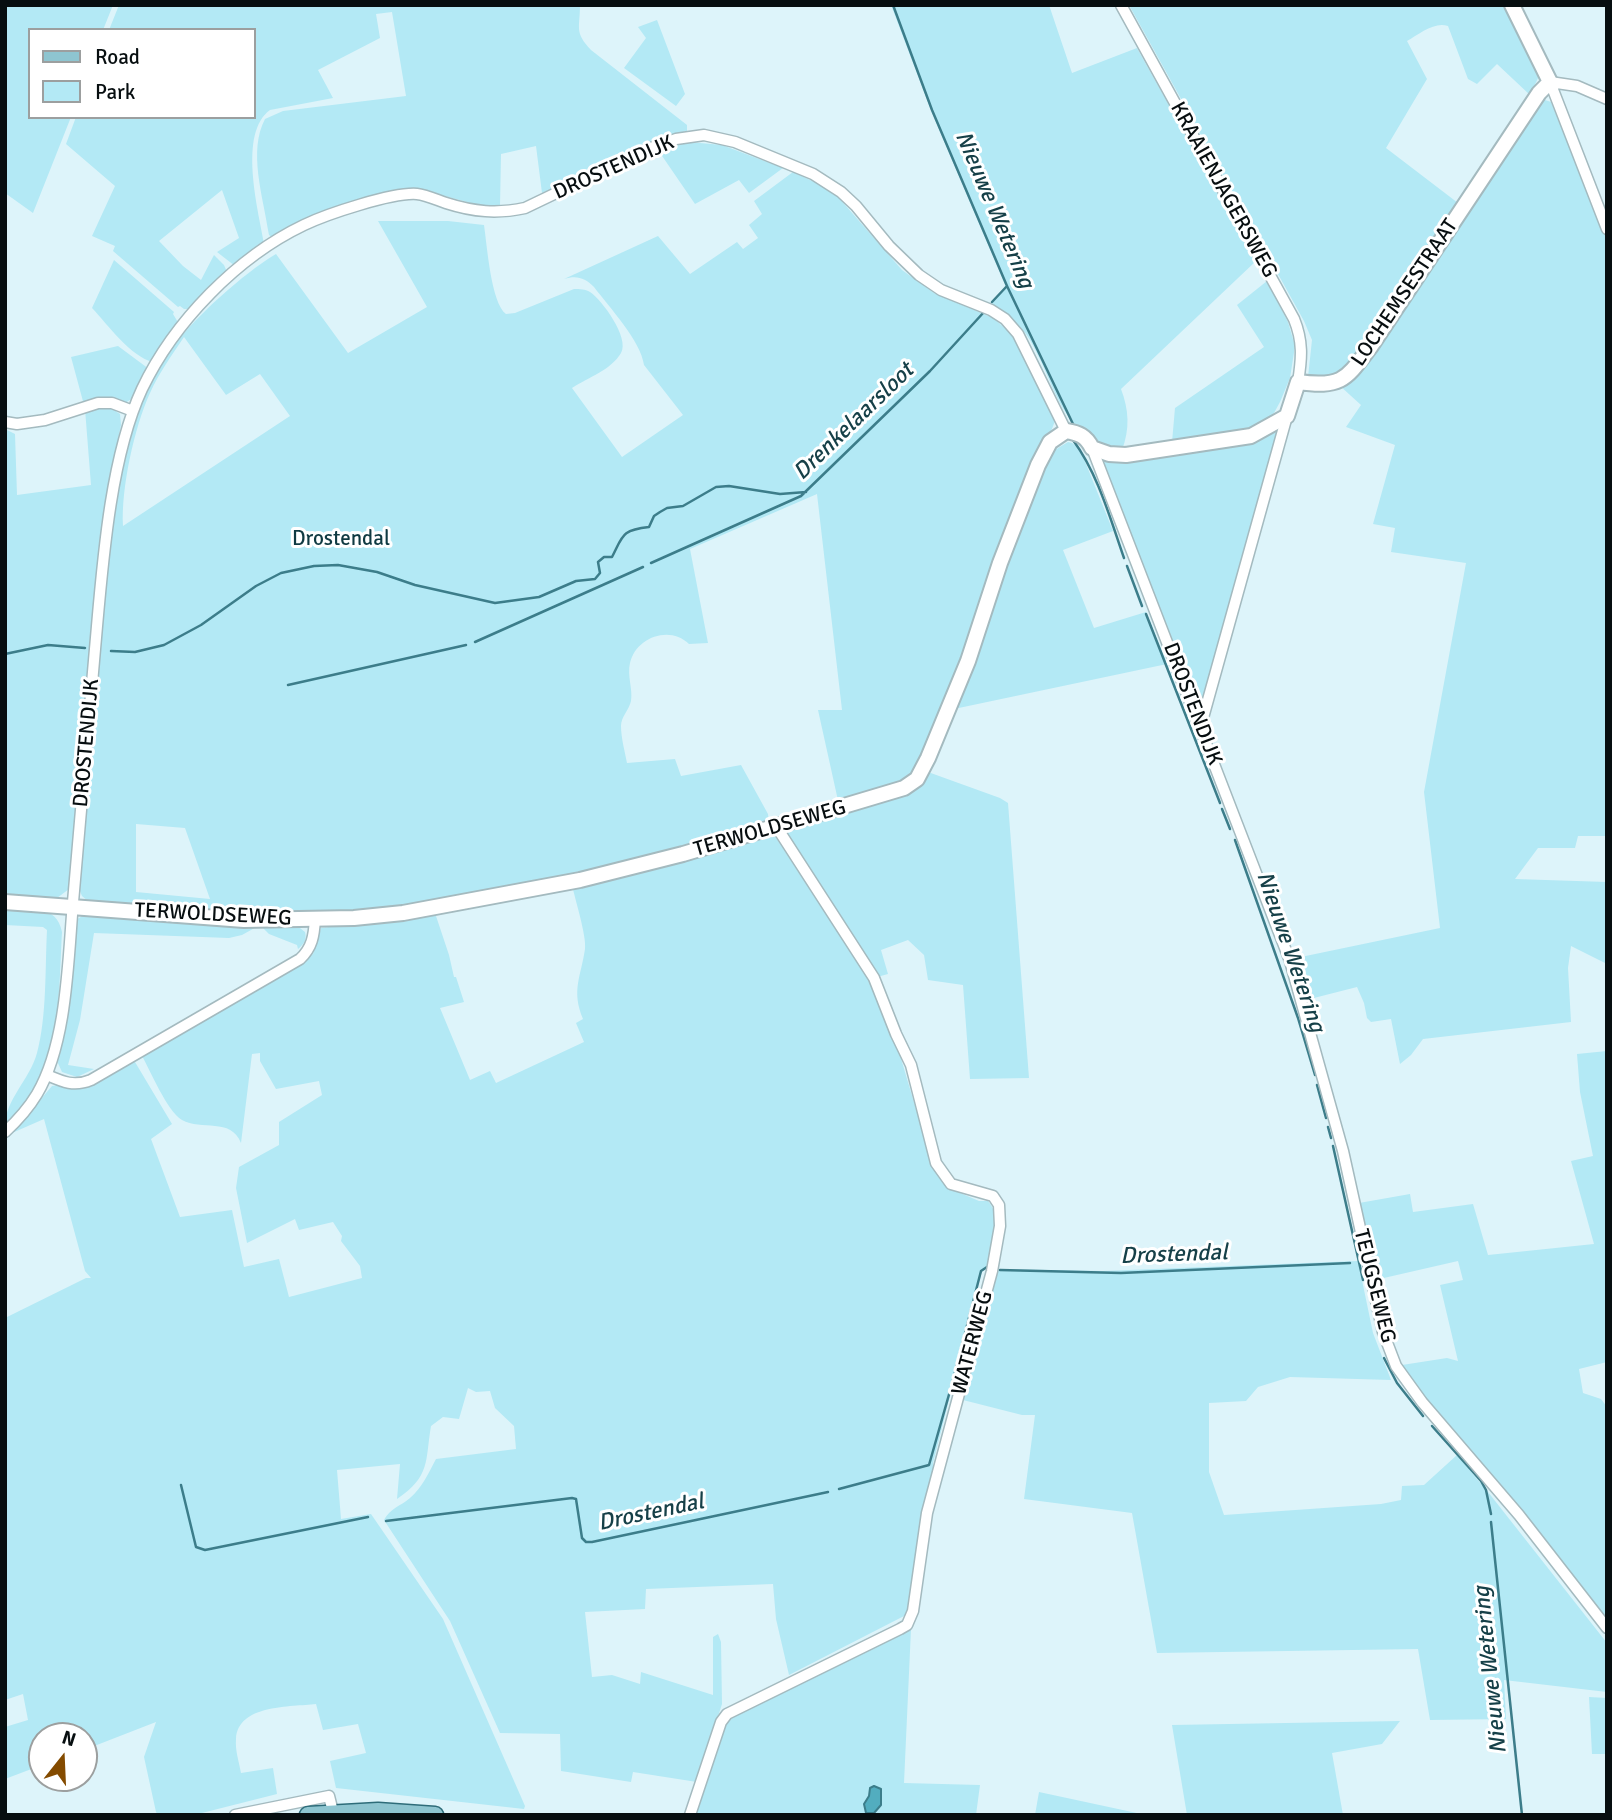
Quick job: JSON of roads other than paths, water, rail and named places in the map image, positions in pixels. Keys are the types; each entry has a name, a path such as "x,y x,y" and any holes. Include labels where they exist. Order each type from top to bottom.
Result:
{"main road":[{"path":"308,1815 379,1811 435,1815"}],"street":[{"name":"KRAAIENJAGERSWEG","path":"1121,5 1294,319 1303,355 1298,382"},
{"path":"1512,5 1549,82 1607,229"},
{"name":"LOCHEMSESTRAAT","path":"1298,382 1320,385 1336,382 1350,374 1549,82"},
{"path":"1549,82 1577,86 1607,99"},
{"name":"DROSTENDIJK","path":"5,1132 36,1097 58,1042 100,585 114,486 133,411 142,388 158,361 194,310 230,275 275,241 306,224 397,195 418,194 466,209 488,212 515,210 561,192 648,149 676,139 704,135 735,142 827,182 856,206 889,246 919,275 941,290 1005,319 1018,334 1071,431"},
{"path":"1200,725 1298,382"},
{"path":"5,422 17,424 45,420 98,402 111,403 133,411"},
{"path":"1071,431 1086,438 1092,448 1109,454 1126,455 1251,436 1287,416"},
{"name":"TERWOLDSEWEG","path":"5,902 244,920 403,913 580,880 683,854 896,792 917,779 928,758 968,661 1000,563 1038,465 1050,442 1071,431"},
{"name":"DROSTENDIJK","path":"1092,448 1290,961"},
{"name":"WATERWEG","path":"690,1815 720,1722 727,1714 900,1629 909,1620 913,1611 927,1513 992,1271 1000,1226 999,1205 993,1196 951,1184 942,1175 936,1163 911,1065 896,1034 879,987 776,826"},
{"path":"47,1075 79,1085 91,1080 300,959 313,941 314,919"},
{"name":"TEUGSEWEG","path":"1290,961 1343,1151 1383,1332 1396,1366 1422,1402 1519,1515 1607,1629"},
{"path":"235,1815 329,1796 333,1812"}],"waterway":[{"name":"Nieuwe Wetering","path":"893,5 932,110 1007,286 1073,424"},
{"name":"Drenkelaarsloot","path":"992,302 1007,286"},
{"name":"Drenkelaarsloot","path":"651,563 801,496 930,371 984,312"},
{"name":"Nieuwe Wetering","path":"1073,440 1096,482 1124,558"},
{"path":"111,651 135,652 164,645 201,625 256,586 281,573 314,566 338,565 377,572 415,585 495,603 539,597 576,581 595,579 600,573 598,562 604,557 612,557 624,535 649,527 654,516 660,512 667,508 683,506 716,487 729,486 780,494 806,492"},
{"name":"Nieuwe Wetering","path":"1127,566 1142,606"},
{"name":"Drenkelaarsloot","path":"475,642 643,567"},
{"name":"Nieuwe Wetering","path":"1146,614 1220,803"},
{"path":"5,654 48,645 85,648"},
{"name":"Drenkelaarsloot","path":"288,685 466,645"},
{"name":"Nieuwe Wetering","path":"1222,809 1230,829"},
{"name":"Nieuwe Wetering","path":"1235,840 1298,1018 1315,1075"},
{"name":"Nieuwe Wetering","path":"1317,1085 1326,1118"},
{"name":"Nieuwe Wetering","path":"1328,1127 1331,1138"},
{"name":"Nieuwe Wetering","path":"1333,1146 1363,1280"},
{"name":"Drostendal","path":"1000,1270 1121,1273 1350,1263"},
{"name":"Drostendal","path":"953,1380 981,1271 987,1267"},
{"name":"Nieuwe Wetering","path":"1384,1358 1397,1383 1423,1416"},
{"name":"Drostendal","path":"839,1489 929,1465 950,1391"},
{"name":"Nieuwe Wetering","path":"1432,1426 1481,1481 1486,1490 1491,1514"},
{"name":"Drostendal","path":"181,1485 196,1547 205,1550 368,1517"},
{"name":"Drostendal","path":"386,1521 572,1498 576,1499 582,1538 586,1542 592,1542 828,1492"},
{"name":"Nieuwe Wetering","path":"1491,1522 1522,1815"}]}
